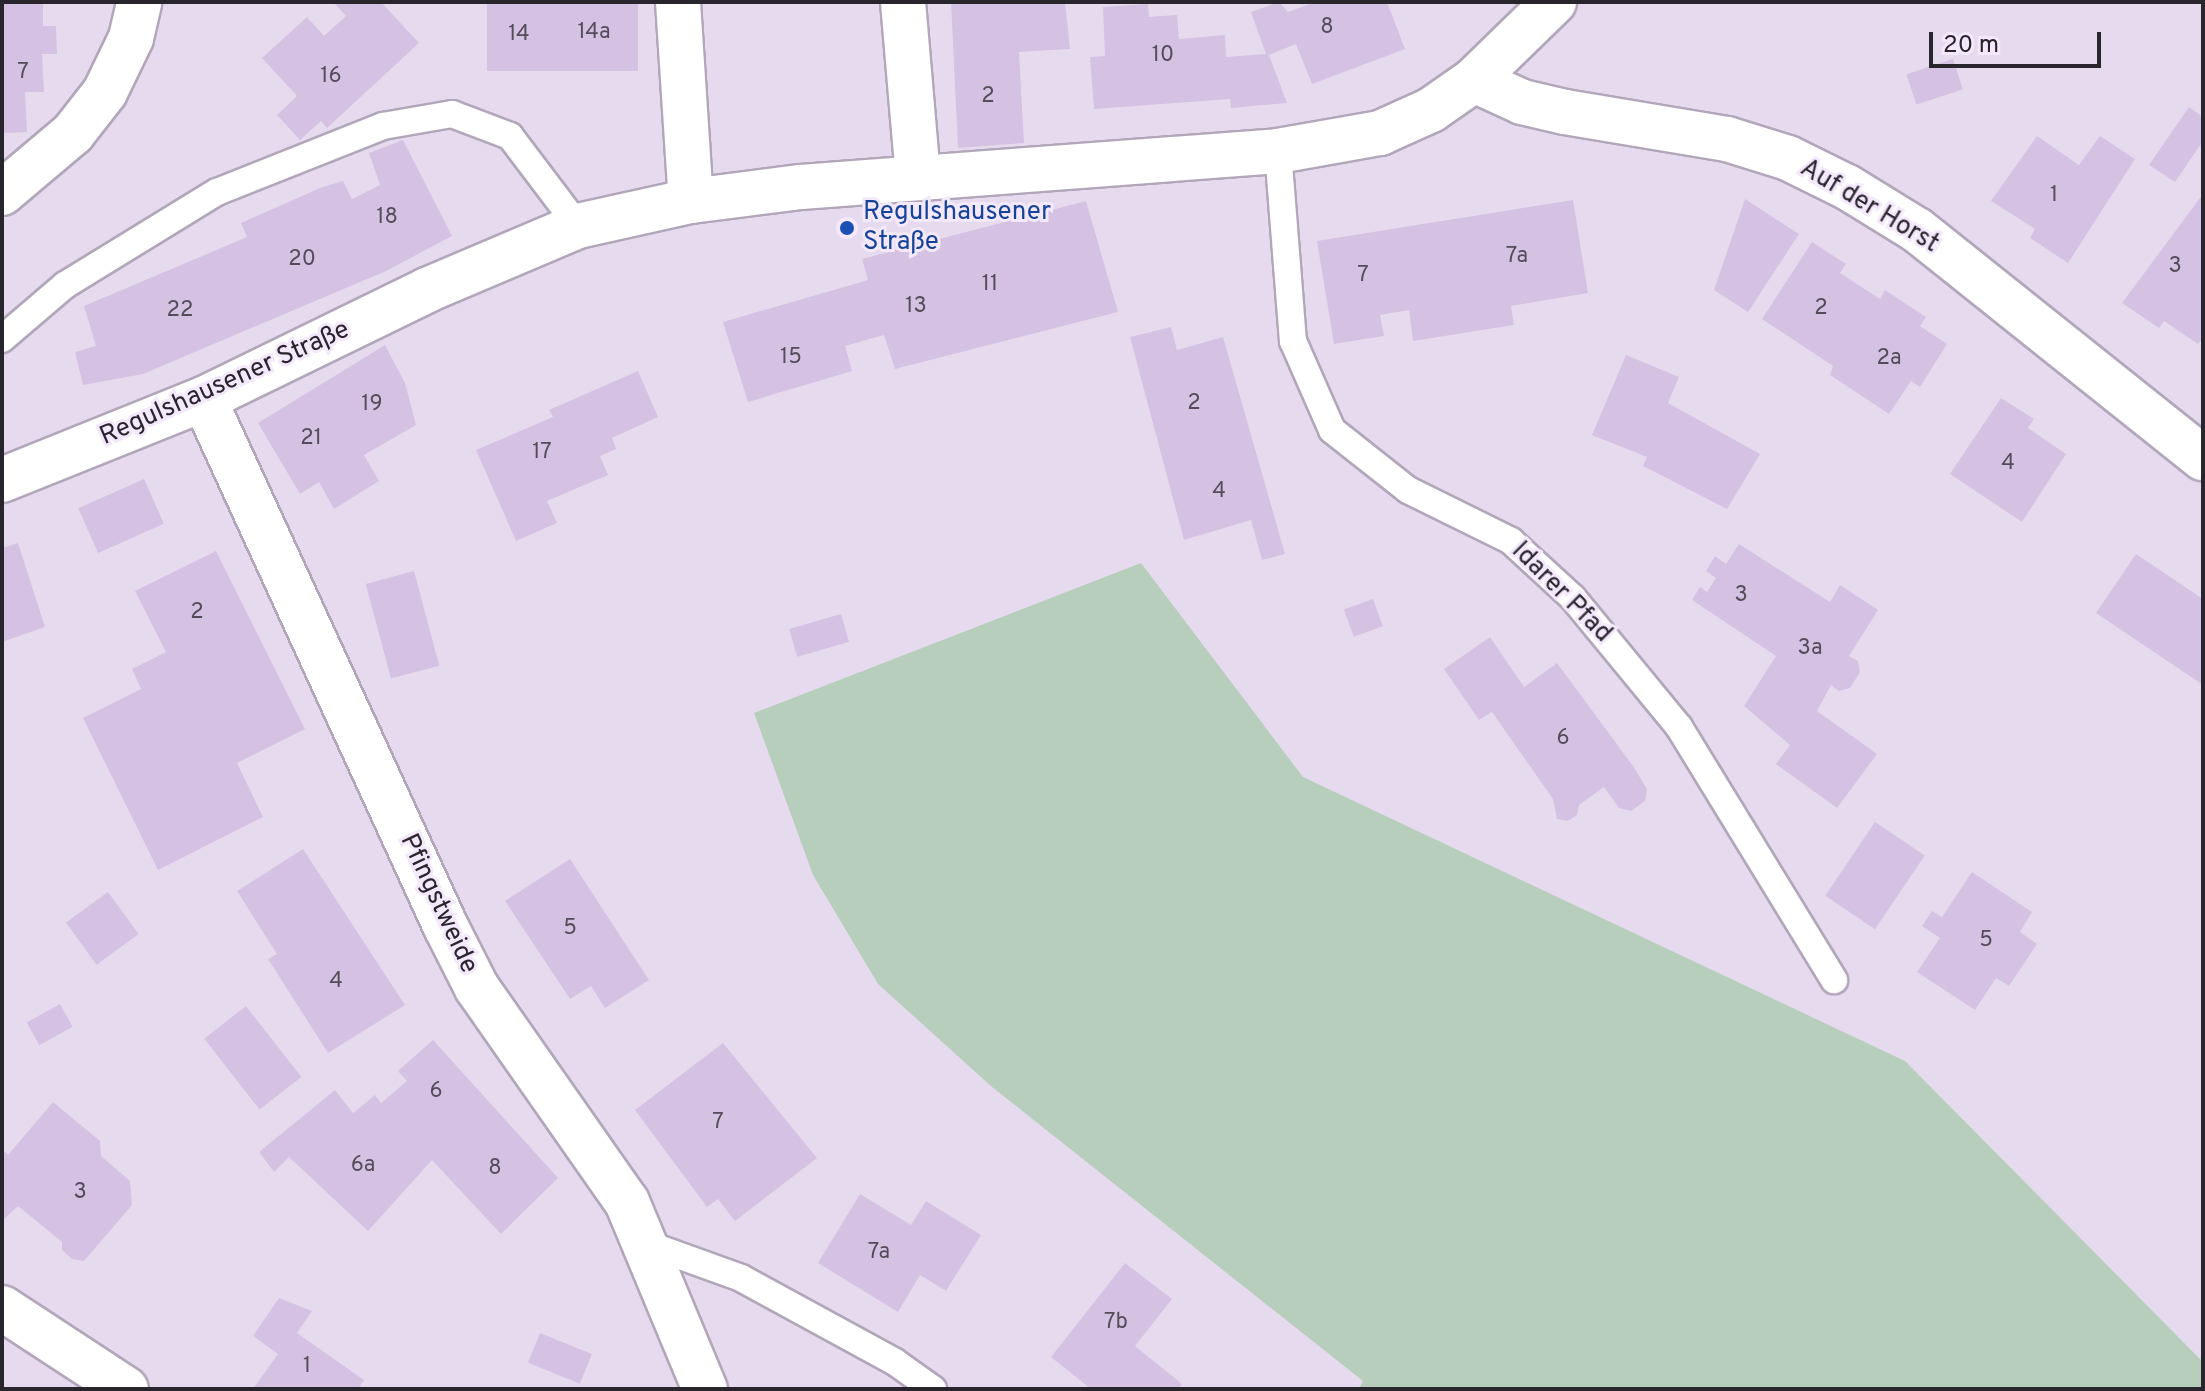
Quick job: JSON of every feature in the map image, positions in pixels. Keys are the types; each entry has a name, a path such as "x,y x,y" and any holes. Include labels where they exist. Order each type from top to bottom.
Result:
{"street":[{"path":"2,193 73,133 105,92 131,38 139,2"},
{"path":"678,2 691,201"},
{"path":"903,2 918,177"},
{"name":"Regulshausener Straße","path":"2,480 204,399 427,290 578,226 691,201 918,177 1278,151 1380,133 1431,110 1474,80 1554,2"},
{"name":"Auf der Horst","path":"1474,80 1551,108 1727,139 1788,158 1847,187 1917,230 2203,458"},
{"name":"Pfingstweide","path":"204,399 471,976 611,1175 644,1243 705,1389"},
{"path":"2,1308 126,1389"}],"lane":[{"path":"2,339 65,285 217,192 383,126 452,114 510,136 578,226"},
{"name":"Idarer Pfad","path":"1278,151 1293,341 1332,430 1408,490 1511,541 1573,598 1679,727 1834,980"},
{"path":"644,1243 741,1278 895,1362 933,1389"}],"green space":[{"path":"1141,563 1303,777 1905,1061 2203,1362 2203,1389 1359,1389 1363,1381 992,1087 878,984 813,875 754,713"}],"building":[{"path":"2,2 43,2 43,26 56,26 57,54 42,54 44,92 25,92 27,132 2,133"},
{"path":"333,2 381,2 419,43 327,128 321,121 300,140 277,115 297,96 262,58 307,17 324,36 346,16"},
{"path":"487,2 638,2 638,71 487,71"},
{"path":"951,2 1065,2 1070,49 1019,52 1024,143 958,148"},
{"path":"1279,2 1288,12 1315,2 1387,2 1405,49 1312,84 1296,44 1269,55 1287,103 1231,108 1230,99 1094,109 1090,57 1105,56 1103,7 1148,4 1149,17 1177,15 1179,39 1225,35 1226,57 1266,54 1251,12"},
{"path":"1953,59 1963,89 1916,105 1906,74"},
{"path":"2189,107 2203,117 2203,141 2175,182 2149,165"},
{"path":"2037,136 2079,165 2100,136 2135,159 2068,263 2030,238 2035,229 1991,201"},
{"path":"403,140 452,236 386,271 143,374 83,385 75,352 96,346 84,306 247,237 241,223 320,188 343,181 352,199 380,185 369,153"},
{"path":"2203,194 2203,338 2198,344 2164,321 2159,328 2122,303"},
{"path":"1745,199 1799,234 1748,312 1714,290"},
{"path":"1573,200 1588,293 1511,306 1514,325 1413,341 1409,310 1380,315 1384,336 1334,344 1317,241"},
{"path":"1086,201 1118,312 895,369 884,335 845,346 852,371 748,402 723,322 868,280 862,259"},
{"path":"1812,242 1846,264 1840,273 1880,299 1885,290 1926,317 1920,326 1947,344 1920,387 1911,381 1889,414 1830,375 1833,366 1762,319"},
{"path":"1171,327 1177,350 1223,337 1285,554 1262,560 1251,520 1184,540 1130,337"},
{"path":"385,345 405,383 416,425 364,455 379,481 334,509 319,482 300,494 258,423"},
{"path":"1626,355 1679,377 1668,403 1760,454 1727,509 1643,466 1647,457 1592,435"},
{"path":"638,371 658,417 612,438 616,449 600,456 608,475 547,501 557,523 516,541 476,450 553,417 549,410"},
{"path":"2001,398 2034,419 2028,428 2066,454 2022,522 1950,474"},
{"path":"144,479 164,524 98,553 78,508"},
{"path":"18,543 45,627 2,642 2,548"},
{"path":"1739,544 1830,602 1840,585 1878,610 1849,656 1858,661 1860,672 1850,688 1839,691 1831,685 1817,711 1877,754 1837,808 1776,764 1790,745 1744,706 1776,656 1692,600 1700,587 1707,592 1716,578 1706,571 1715,556 1726,564"},
{"path":"216,551 305,729 237,763 263,817 158,870 83,718 141,689 132,669 166,652 135,591"},
{"path":"2136,554 2203,599 2203,685 2096,613"},
{"path":"414,571 439,666 391,679 366,584"},
{"path":"1373,599 1383,626 1354,637 1344,610"},
{"path":"841,614 849,642 797,657 789,629"},
{"path":"1490,637 1524,687 1557,663 1633,766 1647,789 1645,801 1631,811 1619,808 1604,787 1579,805 1577,815 1568,821 1557,819 1553,799 1492,712 1479,720 1444,669"},
{"path":"1875,822 1925,856 1875,929 1825,896"},
{"path":"303,849 405,1005 328,1053 268,959 277,954 237,891"},
{"path":"570,859 649,980 605,1008 591,986 570,999 505,901"},
{"path":"1972,872 2032,912 2020,932 2037,944 2009,986 1996,978 1975,1010 1917,972 1940,938 1922,926 1932,911 1942,917"},
{"path":"108,892 139,934 96,965 66,923"},
{"path":"60,1004 73,1027 39,1045 27,1022"},
{"path":"246,1006 301,1077 260,1110 204,1039"},
{"path":"433,1040 558,1178 501,1234 432,1160 368,1231 289,1157 274,1172 259,1152 335,1090 353,1113 375,1095 381,1103 407,1081 398,1071"},
{"path":"723,1043 817,1158 735,1221 718,1199 707,1207 635,1110"},
{"path":"53,1102 100,1141 101,1156 130,1181 132,1205 84,1261 72,1259 62,1250 62,1242 18,1206 2,1221 2,1149 8,1155"},
{"path":"860,1194 911,1225 926,1201 981,1235 946,1291 920,1275 898,1312 818,1263"},
{"path":"1125,1263 1172,1299 1135,1346 1182,1384 1178,1389 1091,1389 1051,1357"},
{"path":"279,1298 312,1311 297,1333 364,1380 358,1389 253,1389 278,1354 253,1336"},
{"path":"540,1333 592,1354 580,1384 528,1363"}],"place":[{"name":"Regulshausener Straße","path":"847,228"}]}
